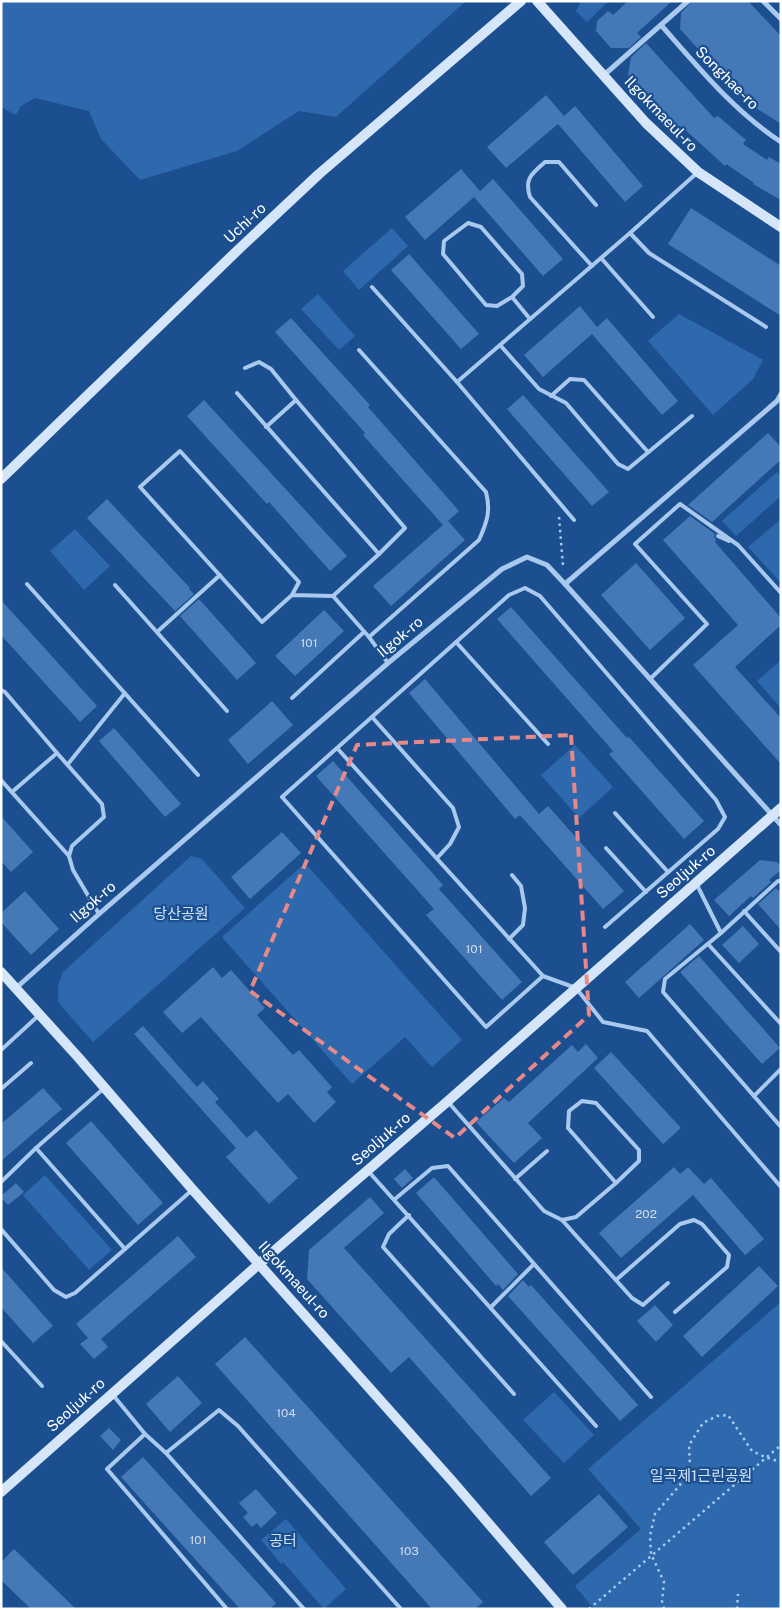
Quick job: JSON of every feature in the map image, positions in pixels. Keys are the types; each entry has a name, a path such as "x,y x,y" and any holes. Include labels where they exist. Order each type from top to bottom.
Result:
{"main road":[{"name":"Uchi-ro","path":"1,479 311,181 521,1"},
{"name":"Ilgokmaeul-ro","path":"537,1 646,122 698,172 781,227"},
{"name":"Seoljuk-ro","path":"1,1492 781,808"},
{"name":"Ilgokmaeul-ro","path":"1,972 453,1482 562,1609"}],"street":[{"path":"603,76 688,1"},
{"path":"762,1 781,19"},
{"name":"Songhae-ro","path":"661,25 716,87 764,131 781,142"},
{"path":"565,584 777,401 781,394"},
{"name":"Ilgok-ro","path":"16,989 98,914 388,663 502,569 527,557 547,565 781,825"}],"lane":[{"path":"592,266 530,197 527,188 529,177 545,162 559,162 596,205"},
{"path":"456,382 592,266 698,172"},
{"path":"468,223 481,227 522,274 523,286 512,297 497,306 486,304 443,254 444,241 468,223"},
{"path":"630,233 649,253 766,327"},
{"path":"601,258 653,318"},
{"path":"372,287 574,520"},
{"path":"512,297 530,319"},
{"path":"500,344 540,389 566,403 618,464 628,469 692,416"},
{"path":"359,350 486,492 489,503 487,522 479,540 369,637"},
{"path":"245,368 260,362 271,369 405,528 333,596 292,595"},
{"path":"552,396 570,379 584,380 648,452"},
{"path":"237,393 379,554"},
{"path":"266,427 296,400"},
{"path":"180,451 299,582 292,595 262,622 140,487 180,451"},
{"path":"650,679 706,624 635,544 680,504 738,545 781,593"},
{"path":"718,536 738,545"},
{"path":"157,632 220,576"},
{"path":"27,584 198,774"},
{"path":"115,585 227,711"},
{"path":"543,976 486,1027 282,797 509,595 525,588 540,596 716,800 724,817 718,829 605,927"},
{"path":"333,596 369,637 388,663"},
{"path":"292,698 364,632"},
{"path":"456,642 548,744"},
{"path":"1,690 5,692 102,804 104,817 72,846 69,856"},
{"path":"68,764 125,693"},
{"path":"372,718 453,808 459,827 450,844 436,858"},
{"path":"337,748 543,976 576,988 603,1022 647,1031 781,1187"},
{"path":"12,792 56,753"},
{"path":"1,780 69,856 73,870 98,914"},
{"path":"615,813 668,872"},
{"path":"606,848 646,892"},
{"path":"510,939 523,925 525,908 522,886 512,875"},
{"path":"781,881 778,881 721,933 665,979 663,992 781,1127"},
{"path":"696,883 721,933"},
{"path":"744,911 781,952"},
{"path":"708,944 781,1024"},
{"path":"1,1050 40,1015"},
{"path":"1,1089 31,1063"},
{"path":"754,1096 781,1069"},
{"path":"1,1182 36,1148 105,1088"},
{"path":"448,1101 544,1211 562,1220 632,1298 643,1305 668,1283"},
{"path":"562,1220 576,1217 616,1183 639,1161 639,1150 596,1103 582,1101 570,1111 568,1128 616,1183"},
{"path":"36,1148 125,1249"},
{"path":"515,1179 548,1151"},
{"path":"395,1200 432,1168 448,1166 651,1397"},
{"path":"367,1170 596,1426"},
{"path":"1,1229 54,1290 66,1297 75,1293 193,1190"},
{"path":"409,1215 388,1234 383,1247 514,1394"},
{"path":"616,1280 680,1224 694,1220 702,1224 729,1255 727,1267 675,1312"},
{"path":"491,1307 534,1264"},
{"path":"1,1341 42,1386"},
{"path":"112,1393 145,1434 166,1453 304,1609"},
{"path":"166,1453 219,1410 238,1426 401,1609"},
{"path":"145,1434 107,1469 227,1609"}],"path":[{"path":"557,500 565,584"},
{"path":"664,1609 662,1601 664,1582 651,1554 650,1536 655,1514 680,1485 690,1466 689,1445 703,1423 717,1416 728,1414 752,1450 781,1462"},
{"path":"589,1609 651,1554 781,1445"},
{"path":"737,1609 738,1594"}],"highlighted area":[{"path":"571,735 589,1015 455,1138 250,991 357,745"}],"green space":[{"path":"1,1 466,1 336,117 299,111 237,151 140,180 101,139 89,111 35,98 21,106 16,115 1,107"},
{"path":"581,1 609,1 587,22 576,11"},
{"path":"392,228 408,246 359,290 343,271"},
{"path":"318,294 355,336 339,350 301,309"},
{"path":"679,314 763,360 753,379 713,415 648,341"},
{"path":"777,472 781,477 781,496 736,536 722,521"},
{"path":"781,519 781,583 748,547"},
{"path":"75,529 110,566 84,590 50,551"},
{"path":"781,660 781,708 757,681"},
{"path":"575,745 613,787 579,818 541,775"},
{"name":"당산공원","path":"191,856 202,859 245,908 93,1042 58,1002 58,986 63,972"},
{"path":"305,863 462,1040 432,1067 405,1037 352,1084 222,937"},
{"path":"45,1175 112,1250 89,1270 23,1195"},
{"name":"일곡제1근린공원","path":"781,1302 781,1609 594,1609 575,1586 641,1529 588,1469"},
{"path":"554,1392 594,1435 564,1463 523,1420"},
{"name":"공터","path":"286,1519 346,1589 324,1609 261,1540"}],"building":[{"path":"628,1 672,1 637,33 641,37 629,48 611,48 596,31 597,21 608,11 613,15"},
{"path":"692,1 748,1 781,36 781,124 756,108 732,86 680,29 681,13"},
{"path":"646,43 714,118 718,116 746,140 743,144 767,160 769,157 781,164 781,200 753,184 726,164 725,166 681,126 680,128 643,88 641,89 628,75 631,57"},
{"path":"546,95 564,116 575,106 643,186 625,202 558,124 506,168 487,147"},
{"path":"461,169 480,191 493,179 563,259 543,276 474,197 425,240 405,217"},
{"path":"691,208 781,266 781,316 668,244"},
{"path":"409,254 479,334 461,349 391,270"},
{"path":"580,306 597,327 607,318 678,401 662,415 592,334 543,377 524,355"},
{"path":"291,318 370,405 368,407 459,511 448,521 465,540 391,606 373,586 443,525 363,435 365,433 275,332"},
{"path":"523,395 609,492 592,506 507,409"},
{"path":"204,400 347,556 330,571 269,502 267,504 187,416"},
{"path":"768,433 781,447 781,460 712,522 688,505"},
{"path":"107,499 194,594 175,611 87,518"},
{"path":"690,516 715,534 715,542 781,618 781,625 735,667 781,718 781,764 693,665 738,625 663,540"},
{"path":"636,563 685,618 650,650 601,595"},
{"path":"199,599 256,663 237,680 180,616"},
{"path":"1,600 97,706 80,722 1,635"},
{"path":"511,607 627,738 629,737 704,821 684,839 609,754 613,751 497,619"},
{"path":"324,610 344,631 295,676 275,656"},
{"path":"425,679 539,814 548,806 624,891 603,909 520,815 515,819 409,693"},
{"path":"272,701 293,725 248,764 228,740"},
{"path":"114,728 181,804 165,817 99,741"},
{"path":"333,761 443,885 439,889 522,982 502,1000 426,915 434,909 316,776"},
{"path":"1,816 33,852 11,872 1,861"},
{"path":"282,832 301,853 250,899 231,877"},
{"path":"760,860 777,862 781,866 781,870 753,898 751,896 729,916 714,900"},
{"path":"776,888 781,893 781,930 758,904"},
{"path":"25,891 59,929 31,955 1,922 1,913"},
{"path":"690,924 704,940 639,998 625,982"},
{"path":"743,926 759,944 739,963 722,945"},
{"path":"699,956 780,1048 762,1064 680,972"},
{"path":"213,967 222,978 231,970 265,1008 257,1015 293,1055 299,1050 332,1087 327,1092 336,1102 314,1123 288,1094 278,1103 201,1017 182,1033 163,1012"},
{"path":"143,1026 197,1087 203,1081 219,1099 215,1102 247,1138 256,1130 298,1178 269,1204 226,1157 236,1148 134,1034"},
{"path":"586,1044 598,1058 528,1123 542,1138 514,1163 476,1122 504,1098 509,1102 572,1045 578,1052"},
{"path":"611,1052 681,1128 663,1144 594,1068"},
{"path":"43,1088 62,1109 1,1161 1,1124"},
{"path":"91,1121 163,1203 138,1225 66,1143"},
{"path":"674,1167 680,1174 688,1167 704,1184 711,1178 764,1239 745,1255 693,1195 621,1258 599,1233"},
{"path":"405,1169 413,1178 402,1188 394,1179"},
{"path":"434,1177 518,1274 503,1290 498,1284 496,1286 416,1193"},
{"path":"16,1183 24,1192 8,1205 1,1196"},
{"path":"370,1197 384,1213 344,1248 551,1478 531,1496 409,1357 391,1373 307,1279 309,1250"},
{"path":"178,1236 196,1257 101,1339 108,1347 94,1359 80,1344 88,1338 76,1324"},
{"path":"759,1266 778,1286 702,1357 683,1336"},
{"path":"1,1267 53,1326 33,1343 1,1307"},
{"path":"523,1280 529,1287 531,1285 638,1405 620,1421 508,1296"},
{"path":"655,1305 673,1325 656,1342 637,1321"},
{"path":"245,1337 483,1602 475,1609 432,1609 215,1364"},
{"path":"178,1376 202,1403 170,1432 146,1404"},
{"path":"109,1428 121,1440 113,1450 100,1436"},
{"path":"143,1457 276,1603 270,1609 240,1609 121,1477"},
{"path":"256,1489 277,1513 261,1528 257,1523 252,1527 243,1517 248,1513 239,1503"},
{"path":"599,1494 628,1527 573,1575 544,1542"},
{"path":"14,1549 76,1609 31,1609 1,1580 1,1562"}]}
